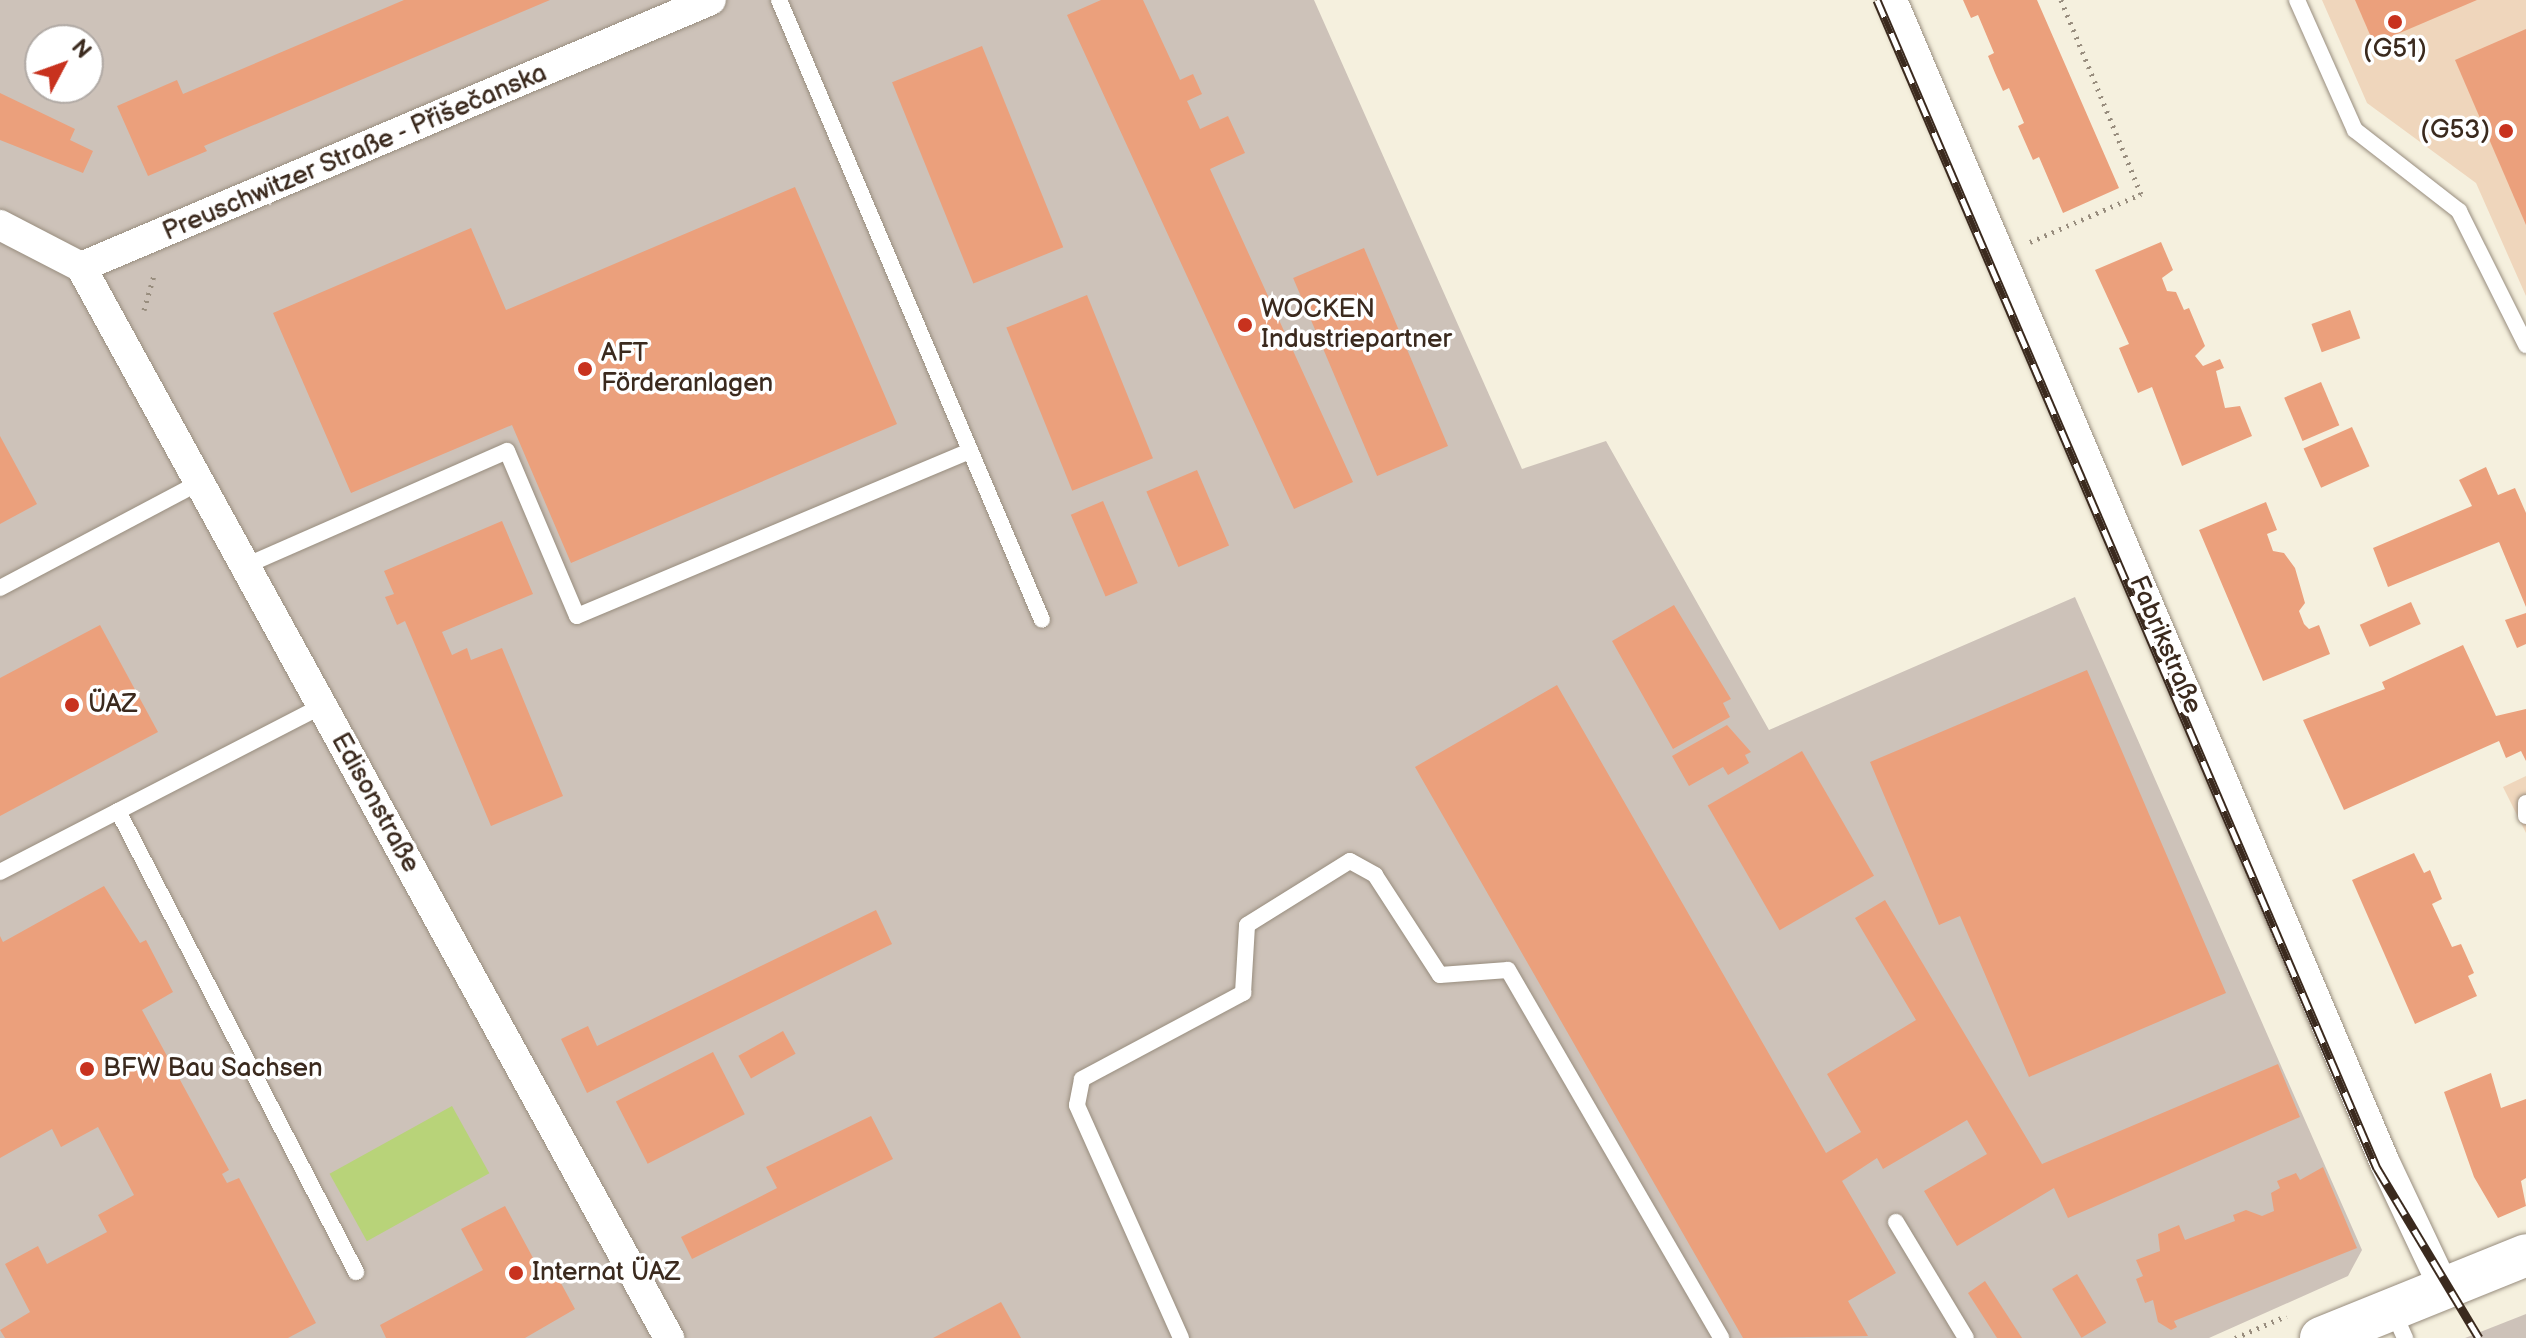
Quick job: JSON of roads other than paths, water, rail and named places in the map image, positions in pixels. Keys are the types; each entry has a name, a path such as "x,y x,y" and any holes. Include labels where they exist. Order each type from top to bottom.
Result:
{"main road":[{"path":"2321,1338 2398,1324 2444,1288 2526,1255"}],"street":[{"name":"Preuschwitzer Straße - Přišečanska","path":"81,267 711,0"},
{"name":"Fabrikstraße","path":"1892,0 2379,1148 2444,1288"},
{"path":"0,225 81,267"},
{"name":"Edisonstraße","path":"81,267 669,1338"}],"lane":[{"path":"779,0 1042,620"},
{"path":"2297,0 2355,130 2459,211 2526,345"},
{"path":"245,566 507,451 577,616 969,451"},
{"path":"0,588 200,482"},
{"path":"0,872 322,706"},
{"path":"2526,803 2526,816"},
{"path":"118,811 356,1272"},
{"path":"1181,1338 1077,1105 1082,1079 1243,993 1247,925 1350,861 1375,875 1440,975 1508,970 1721,1338"},
{"path":"1896,1222 1966,1338"}],"railway":[{"path":"1877,0 2377,1168 2479,1338"}],"place":[{"name":"(G51)","path":"2395,22"},
{"name":"(G53)","path":"2506,131"},
{"name":"WOCKEN Industriepartner","path":"1245,325"},
{"name":"AFT Förderanlagen","path":"585,369"},
{"name":"ÜAZ","path":"72,705"},
{"name":"BFW Bau Sachsen","path":"87,1069"},
{"name":"Internat ÜAZ","path":"516,1273"}]}
